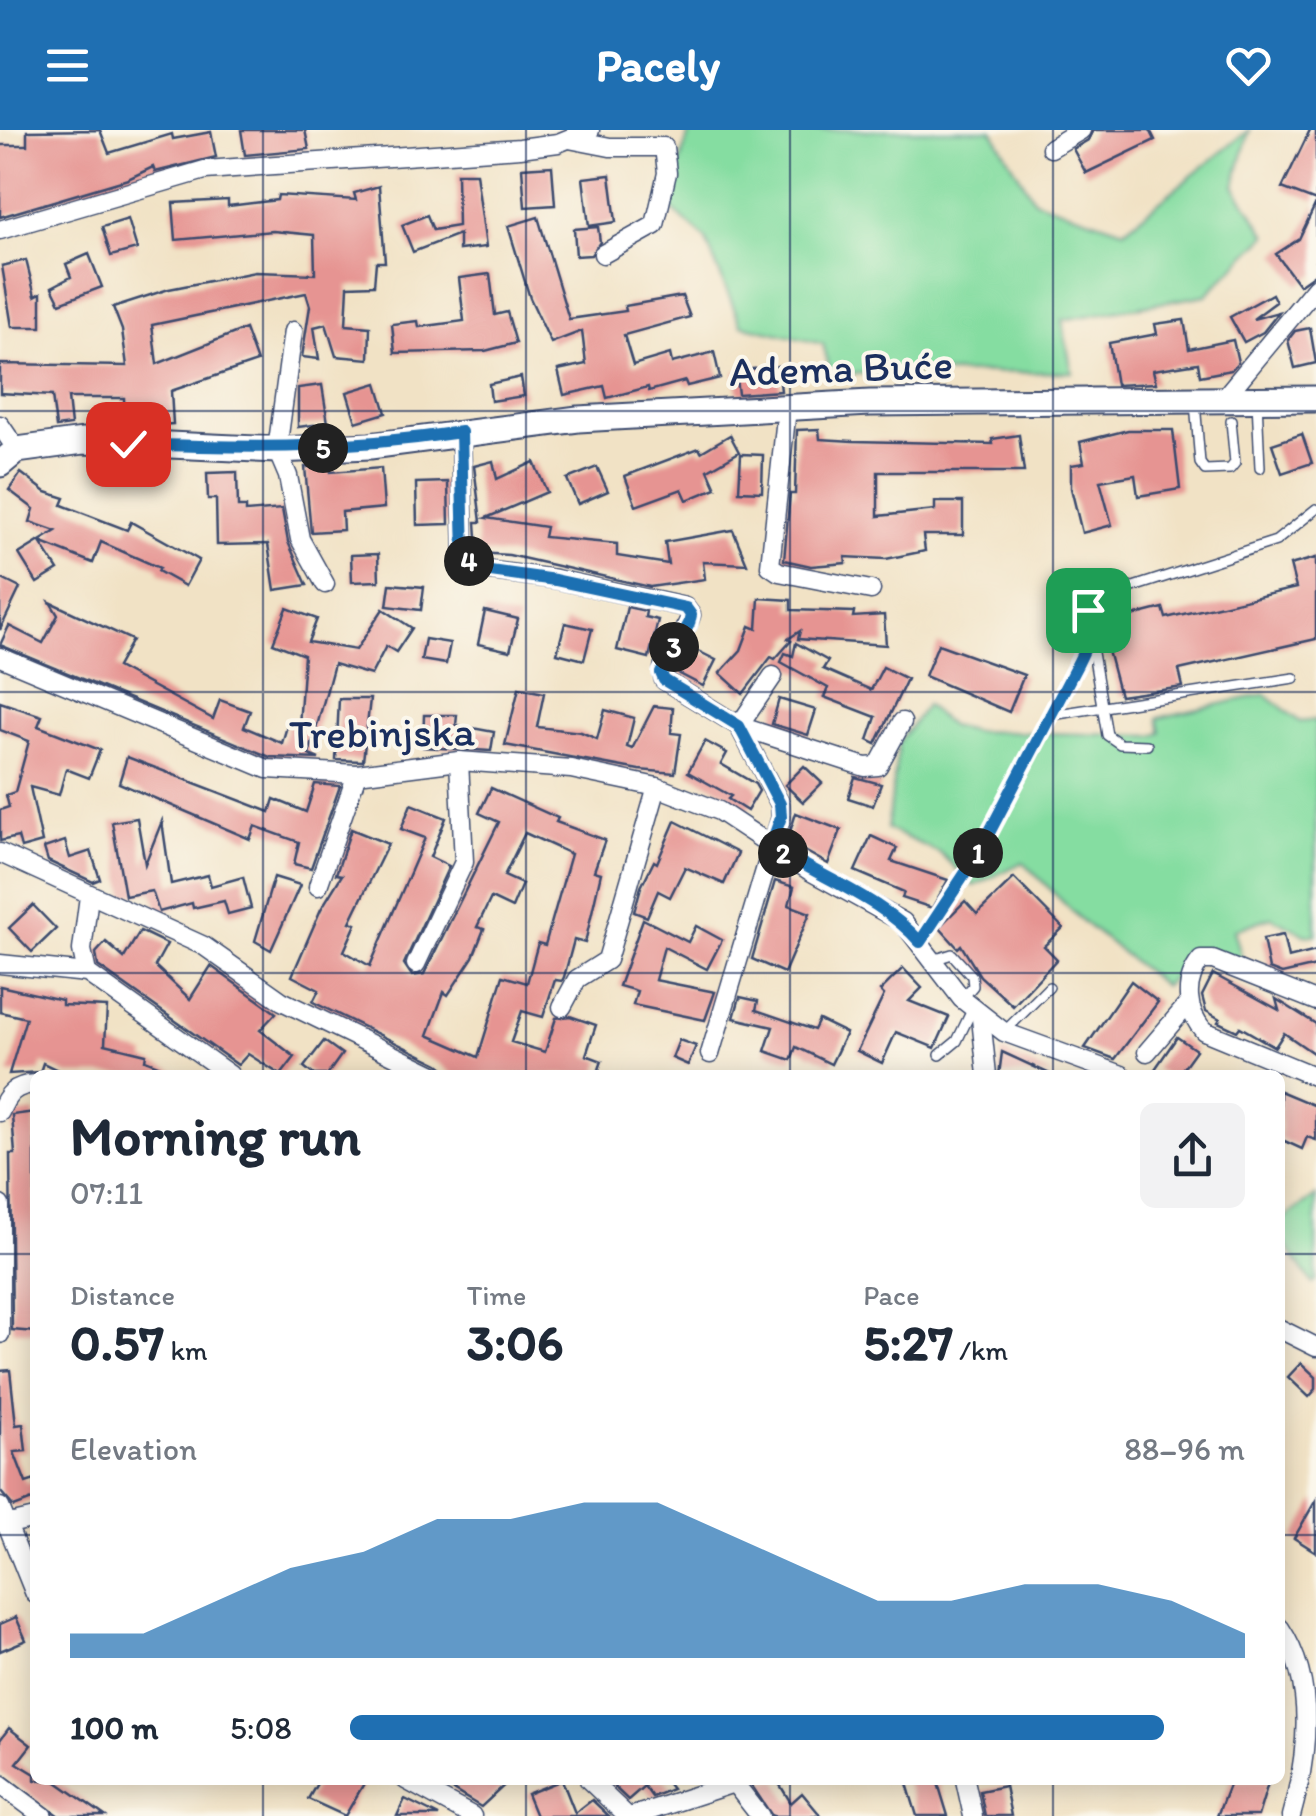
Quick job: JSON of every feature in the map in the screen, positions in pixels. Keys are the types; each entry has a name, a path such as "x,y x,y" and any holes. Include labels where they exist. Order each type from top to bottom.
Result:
{"street":[{"path":"0,230 206,170 520,148 568,139 590,130"},
{"path":"1051,148 1081,130"},
{"path":"568,139 610,147 651,144 664,148 667,173 654,225 603,254"},
{"path":"1228,410 1316,288"},
{"path":"293,331 276,450 288,476 300,540 325,584"},
{"name":"Adema Buće","path":"0,424 8,457 83,441 276,450 370,446 578,420 787,408 1195,399 1228,410 1257,398 1316,399"},
{"path":"787,408 770,566 779,572 872,590"},
{"path":"461,432 464,556 476,569 555,580 686,608 691,615 689,624 662,665 664,680 739,726 865,767 878,766 887,756 902,722"},
{"name":"Trebinjska","path":"0,657 268,769 357,774 459,761 571,768 657,786 720,810 810,871 903,922 972,1009 1004,1032 1108,1070"},
{"path":"739,726 774,676"},
{"path":"710,1054 781,817 780,804 739,726"},
{"path":"416,964 464,862 459,761"},
{"path":"318,886 357,774"},
{"path":"562,1007 588,969 606,960 657,786"},
{"path":"0,852 204,946 282,1001 424,1070"},
{"path":"87,973 82,950 90,896"},
{"path":"1316,1000 1213,960 1201,960 1194,969 1189,1003 1191,1017 1204,1031 1316,1078"},
{"path":"0,964 87,973 223,1070"},
{"path":"1147,1052 1189,1003"},
{"path":"972,1009 986,1070"},
{"path":"0,1112 6,1096 21,1085 30,1084"},
{"path":"0,1205 0,1334"},
{"path":"1285,1332 1316,1347"},
{"path":"30,1518 3,1516 30,1582"},
{"path":"1285,1633 1292,1641 1312,1692 1312,1720 1291,1816"},
{"path":"0,1784 43,1816"},
{"path":"415,1785 472,1816"},
{"path":"596,1785 630,1816 721,1785"},
{"path":"736,1785 760,1816"},
{"path":"966,1785 973,1816"}],"lane":[{"path":"1257,398 1260,468"},
{"path":"1195,399 1200,463 1206,470 1230,469 1235,463 1228,410"},
{"path":"1147,746 1112,740 1107,735 1088,610 1106,593 1276,541 1316,510"},
{"path":"920,942 978,854 1090,638"},
{"path":"1052,715 1294,678"},
{"path":"1004,1032 1049,987"},
{"path":"940,1055 956,1041 972,1009"}],"green space":[{"path":"690,130 992,130 1034,200 1124,230 1249,130 1234,186 1267,235 1206,295 1062,320 1072,372 831,374 823,344 741,325 705,238 667,205"},
{"path":"1265,694 1300,722 1316,720 1316,935 1304,934 1271,917 1234,930 1246,973 1199,955 1164,986 1081,920 1023,862 974,886 940,853 887,829 899,742 926,705 950,726 971,731 1153,736 1161,733 1158,718"},
{"path":"1316,1196 1313,1284 1285,1244 1285,1218"}],"building":[{"path":"100,130 109,153 172,134 173,139 211,132 216,157 155,172 153,167 128,179 0,217 0,145 27,145 27,131"},
{"path":"241,130 305,130 309,149 245,155"},
{"path":"1093,130 1150,130 1155,140 1086,173 1073,149 1088,140"},
{"path":"1310,130 1316,130 1316,201 1282,188"},
{"path":"552,166 555,205 525,207 522,168"},
{"path":"457,173 476,173 486,247 459,250 459,234 413,252 402,225 427,215 433,230 458,226"},
{"path":"610,175 616,222 589,226 583,178"},
{"path":"379,186 385,262 376,262 374,285 348,286 346,325 370,327 369,359 336,356 326,324 314,327 319,359 302,357 310,306 306,293 152,325 157,364 245,329 257,362 171,391 173,424 125,427 124,398 68,398 71,425 56,427 52,396 0,393 0,364 127,366 122,330 113,307 169,289 255,272 315,274 314,235 273,231 176,240 173,203 228,200 228,206 277,200 278,195 356,200 354,193"},
{"path":"1316,203 1316,273 1299,285 1276,254 1299,239"},
{"path":"538,217 569,319 626,311 625,306 682,296 690,317 624,335 633,365 670,354 672,363 714,352 720,378 687,386 685,381 649,391 648,387 607,398 604,386 564,395 558,370 586,364 582,331 551,343 530,298 508,226"},
{"path":"128,219 137,249 111,256 102,227"},
{"path":"598,227 600,242 591,255 576,256 574,229"},
{"path":"89,254 102,287 60,303 52,287 71,277 66,264"},
{"path":"26,260 35,296 41,293 41,327 12,327 2,266"},
{"path":"490,274 495,315 507,312 516,343 485,351 395,353 392,324 418,321 419,327 464,321 459,278"},
{"path":"1272,294 1276,302 1253,319 1279,312 1263,332 1244,342 1230,317"},
{"path":"1184,320 1189,349 1233,340 1238,362 1231,370 1200,376 1198,363 1153,370 1156,383 1116,385 1109,343 1157,334 1155,324"},
{"path":"1310,328 1316,363 1295,368 1288,340 1295,331"},
{"path":"778,366 781,391 738,394 735,371"},
{"path":"521,377 524,396 491,401 489,384"},
{"path":"377,383 386,413 356,422 347,392"},
{"path":"322,385 328,423 298,427 298,388"},
{"path":"819,429 820,439 853,441 993,444 992,439 1019,435 1024,472 878,472 878,516 935,510 935,502 963,502 963,535 923,535 925,551 886,559 845,557 846,563 811,566 784,560 790,494 795,494 797,430"},
{"path":"1128,430 1173,430 1180,489 1138,496 1135,475 1100,481 1112,525 1082,533 1071,488 1071,465 1084,463 1080,442"},
{"path":"1302,434 1312,463 1282,473 1272,444"},
{"path":"730,435 739,452 708,470 716,488 687,500 682,489 636,506 625,476 699,448 701,452"},
{"path":"741,454 763,455 762,492 739,491"},
{"path":"493,461 497,479 534,462 547,492 486,518 546,527 544,537 617,544 617,556 668,564 665,542 733,530 747,564 703,562 705,579 650,587 509,555 478,553 476,522 481,522 474,466"},
{"path":"331,466 331,472 381,468 384,508 342,512 343,530 311,532 305,467"},
{"path":"597,467 608,491 578,504 567,479"},
{"path":"237,472 238,507 246,507 246,512 282,509 288,542 307,585 275,590 268,544 217,545 216,499 208,499 207,473"},
{"path":"21,473 46,492 65,498 62,505 127,530 131,522 199,560 185,586 158,571 160,568 101,542 93,563 40,542 58,570 37,583 19,554 56,531 30,522 34,509 9,490"},
{"path":"448,482 449,524 417,525 416,483"},
{"path":"378,554 379,581 352,582 351,555"},
{"path":"1316,558 1316,639 1179,670 1183,687 1120,696 1101,624 1163,608 1166,618 1296,588 1290,565"},
{"path":"0,578 20,588 0,630"},
{"path":"390,584 424,587 421,610 387,606"},
{"path":"759,598 791,600 791,610 854,612 853,617 884,615 886,645 798,639 800,631 788,639 791,641 775,659 771,657 743,694 720,673 741,650 750,626 757,629"},
{"path":"50,602 132,640 117,667 213,719 220,700 250,711 244,727 282,743 288,723 299,726 304,655 273,643 287,608 317,619 308,642 356,650 383,609 412,628 396,652 386,646 371,675 334,664 309,755 319,759 270,757 0,645 9,626 43,643 58,615"},
{"path":"627,607 646,611 645,617 658,620 649,658 617,650"},
{"path":"485,611 518,619 510,651 478,644"},
{"path":"565,623 592,629 584,660 557,653"},
{"path":"425,639 450,643 446,664 421,660"},
{"path":"796,643 828,661 823,669 871,690 883,667 907,679 876,744 868,740 876,717 824,697 828,688 781,662 785,653 793,656"},
{"path":"938,644 1024,675 1009,712 925,676"},
{"path":"688,646 716,660 703,686 676,672"},
{"path":"519,688 544,693 537,727 581,732 597,739 605,710 634,718 627,747 632,749 654,706 673,708 671,733 681,734 675,773 505,745"},
{"path":"339,699 370,699 363,761 336,760"},
{"path":"779,699 816,710 808,735 772,724"},
{"path":"0,702 42,716 38,726 100,750 89,778 66,769 59,795 30,787 42,842 21,848 18,837 0,841 0,810 9,807 6,795 15,792 29,741 0,730"},
{"path":"424,715 457,715 456,725 494,732 491,751 423,747"},
{"path":"705,741 727,753 721,764 755,784 759,791 747,811 728,799 731,796 688,772"},
{"path":"127,757 270,812 274,799 306,812 315,784 340,786 311,868 294,864 299,842 255,826 250,839 119,783"},
{"path":"804,766 822,783 803,802 785,785"},
{"path":"855,777 881,784 873,806 848,798"},
{"path":"491,788 558,818 556,822 605,840 594,871 601,873 585,943 574,940 564,977 562,981 555,980 543,1017 522,1011 511,1042 545,1052 556,1018 570,1016 596,1025 586,1055 602,1061 599,1070 447,1070 313,1002 319,990 292,976 321,909 342,875 336,874 351,829 388,844 350,922 356,924 344,951 370,966 425,838 401,829 411,804 446,818 430,857 449,866 404,964 412,976 424,974 499,822 479,813","holes":["525,833 571,854 545,945 538,943 527,983 503,976 478,1057 428,1035 444,992 448,995 473,957 484,929 477,927 491,898 512,908 522,884 504,876"]},
{"path":"796,813 841,830 828,864 787,841"},
{"path":"137,818 145,864 162,821 171,884 208,875 211,886 243,877 251,908 228,914 224,901 193,908 192,903 159,912 152,891 125,896 112,822"},
{"path":"675,821 738,853 724,884 685,867 670,897 658,891 647,917 634,912 641,887 654,861 657,863"},
{"path":"871,836 897,848 891,861 948,880 932,908 902,898 904,892 855,871"},
{"path":"65,841 70,858 91,851 100,879 93,882 48,861 44,848"},
{"path":"274,877 300,885 271,950 255,941"},
{"path":"1014,878 1063,928 1044,946 1057,959 1013,1006 980,976 961,945 958,948 939,927 965,901 977,914"},
{"path":"775,881 794,887 789,905 810,913 784,973 752,959"},
{"path":"33,905 56,929 32,952 9,928"},
{"path":"643,919 688,942 696,926 722,940 707,969 664,947 655,980 715,992 705,1020 633,1005 637,991 619,986"},
{"path":"140,931 167,944 155,966 190,999 211,966 276,1013 260,1030 295,1057 285,1070 273,1070 248,1054 238,1065 98,966 96,953 106,942 124,958"},
{"path":"1283,935 1288,958 1316,951 1316,966 1282,974 1269,969 1263,939"},
{"path":"903,968 922,988 909,1001 949,1017 935,1048 896,1032 882,1063 857,1051 884,995 880,991"},
{"path":"1213,974 1279,1010 1276,999 1316,1024 1316,1055 1284,1033 1275,1047 1240,1027 1237,1031 1218,1022 1220,1019 1206,1011 1202,996"},
{"path":"1131,981 1158,1002 1115,1059 1085,1048"},
{"path":"0,986 62,1000 62,1005 107,1007 105,1044 146,1054 145,1060 170,1070 58,1070 43,1063 41,1070 9,1074 26,1018 0,1012"},
{"path":"740,997 758,1001 756,1010 814,1030 819,1020 846,1033 831,1064 796,1047 791,1060 765,1051 773,1027 734,1018"},
{"path":"1177,1037 1196,1050 1182,1070 1155,1069"},
{"path":"679,1040 696,1046 688,1065 672,1058"},
{"path":"324,1041 342,1054 331,1070 304,1067"},
{"path":"1002,1052 1041,1070 1000,1070"},
{"path":"1285,1093 1316,1106 1316,1140 1307,1137 1302,1149 1285,1141"},
{"path":"30,1113 30,1332 12,1330 12,1115"},
{"path":"1301,1363 1316,1377 1316,1389 1309,1397 1288,1377"},
{"path":"10,1370 16,1425 23,1424 26,1451 14,1452 26,1483 30,1482 30,1501 14,1507 0,1491 0,1371"},
{"path":"1316,1500 1316,1552 1294,1538"},
{"path":"16,1617 26,1640 0,1651 0,1624"},
{"path":"9,1728 30,1744 17,1763 30,1771 30,1785 61,1785 105,1816 59,1816 0,1772 0,1740"},
{"path":"316,1785 363,1785 345,1816 308,1799"},
{"path":"459,1785 505,1785 481,1807 453,1790"},
{"path":"550,1785 564,1785 575,1813 592,1800 609,1816 536,1816 527,1794"},
{"path":"612,1785 669,1785 672,1789 652,1797 644,1786 628,1800"},
{"path":"751,1785 780,1785 791,1803 802,1793 821,1816 772,1816"},
{"path":"908,1785 939,1785 948,1816 917,1816"},
{"path":"1229,1785 1267,1785 1258,1816 1217,1816"},
{"path":"1005,1786 1011,1816 985,1816 980,1791"},
{"path":"405,1799 439,1816 397,1816"}],"route":[{"path":"128,444 276,450 370,446 461,432 464,556 476,569 500,576 555,580 686,608 691,615 689,624 662,665 661,673 664,680 739,726 780,804 781,817 771,845 810,871 876,904 903,922 920,942 978,854 1078,663 1090,638 1088,610"}]}
